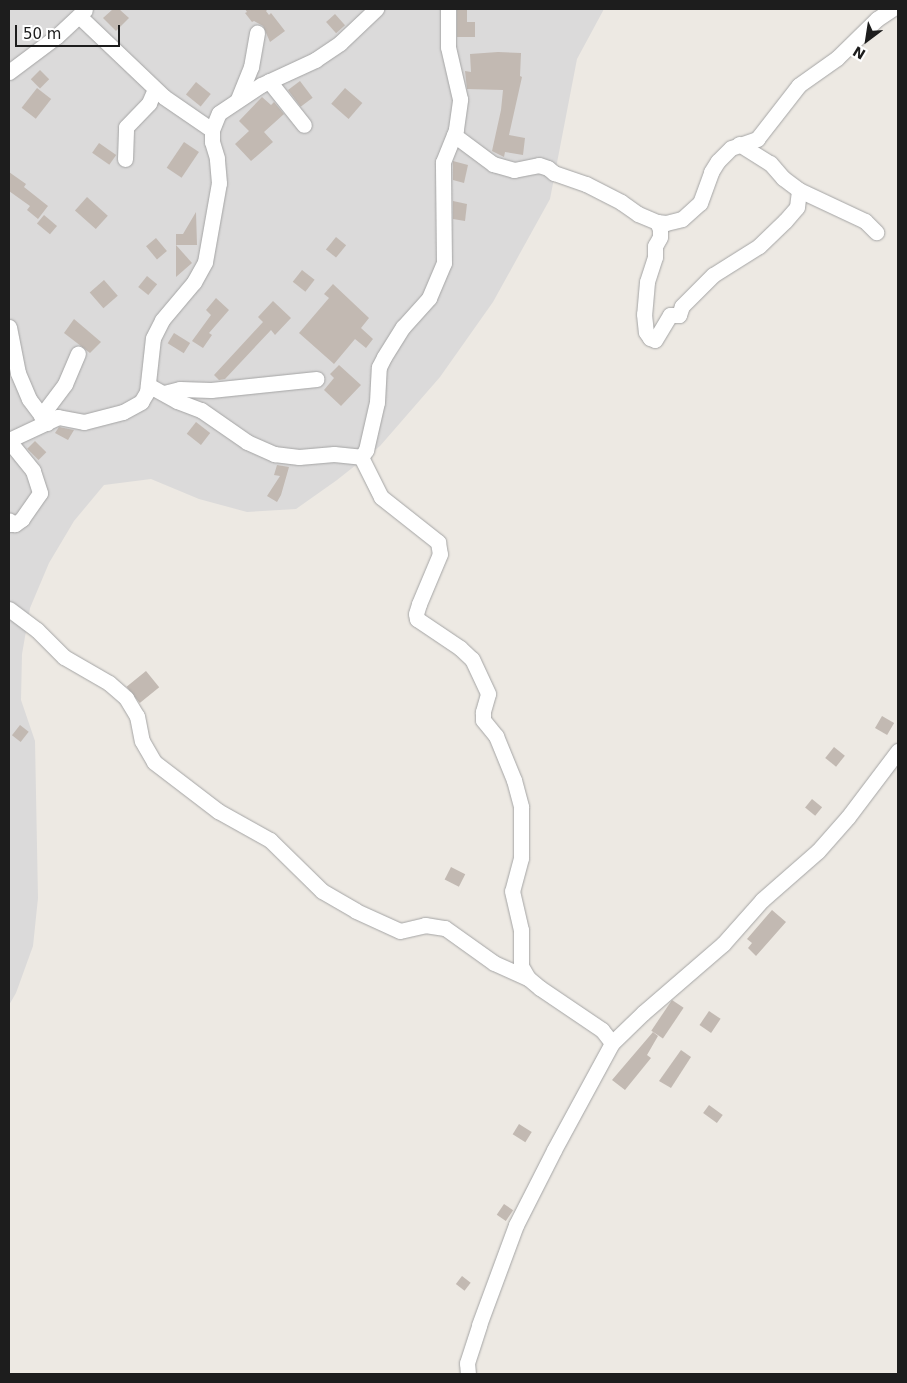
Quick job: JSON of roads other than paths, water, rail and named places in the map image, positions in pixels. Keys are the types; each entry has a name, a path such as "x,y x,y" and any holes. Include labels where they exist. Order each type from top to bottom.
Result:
{"street":[{"path":"44,420 58,418 84,422 123,412 141,402 148,385 153,338 162,320 184,296 205,262 219,183 217,158 212,142 212,130 219,114 238,99 269,81 315,60 340,43 376,9"},
{"path":"361,456 366,450 378,402 380,367 384,357 404,327 429,298 444,262 443,162 454,134 460,99 448,48 448,9"},
{"path":"454,134 493,164 514,170 539,165 548,168 554,173 586,184 621,202 638,214 657,222 666,223 682,219 700,203 718,160 731,148 757,139 800,85 837,58 877,19 892,9"},
{"path":"9,72 57,36 82,12 155,89 212,130"},
{"path":"238,99 251,67 257,33"},
{"path":"269,81 304,125"},
{"path":"126,159 126,127 152,99 155,89"},
{"path":"739,144 770,163 783,178 799,190 865,222 876,232"},
{"path":"657,222 660,229 660,237 655,246 655,257 646,282 644,314 646,332 650,338 655,340 670,315 678,315 682,306 713,275 759,246 785,221 797,207 799,190"},
{"path":"9,327 18,373 29,399 44,420"},
{"path":"9,520 11,524 15,524 22,519 40,493 33,471 9,440 37,426 44,420 65,384 78,354"},
{"path":"164,393 180,389 211,390 316,379"},
{"path":"148,385 201,410 247,442 274,454 299,457 334,454 361,456"},
{"path":"361,456 381,497 438,542 440,554 419,604 416,614 417,619 460,648 472,659 488,694 483,712 483,720 496,736 514,780 521,807 520,868 512,892 521,930 521,966 528,978"},
{"path":"9,609 37,630 64,657 109,683 126,698 136,716 142,741 154,762 218,812 270,840 322,891 363,914 400,931 424,925 445,928 494,962 528,978 602,1030 612,1043"},
{"path":"468,1374 468,1363 479,1326 516,1225 612,1043 643,1012 723,944 762,900 818,851 848,818 898,751"}]}
